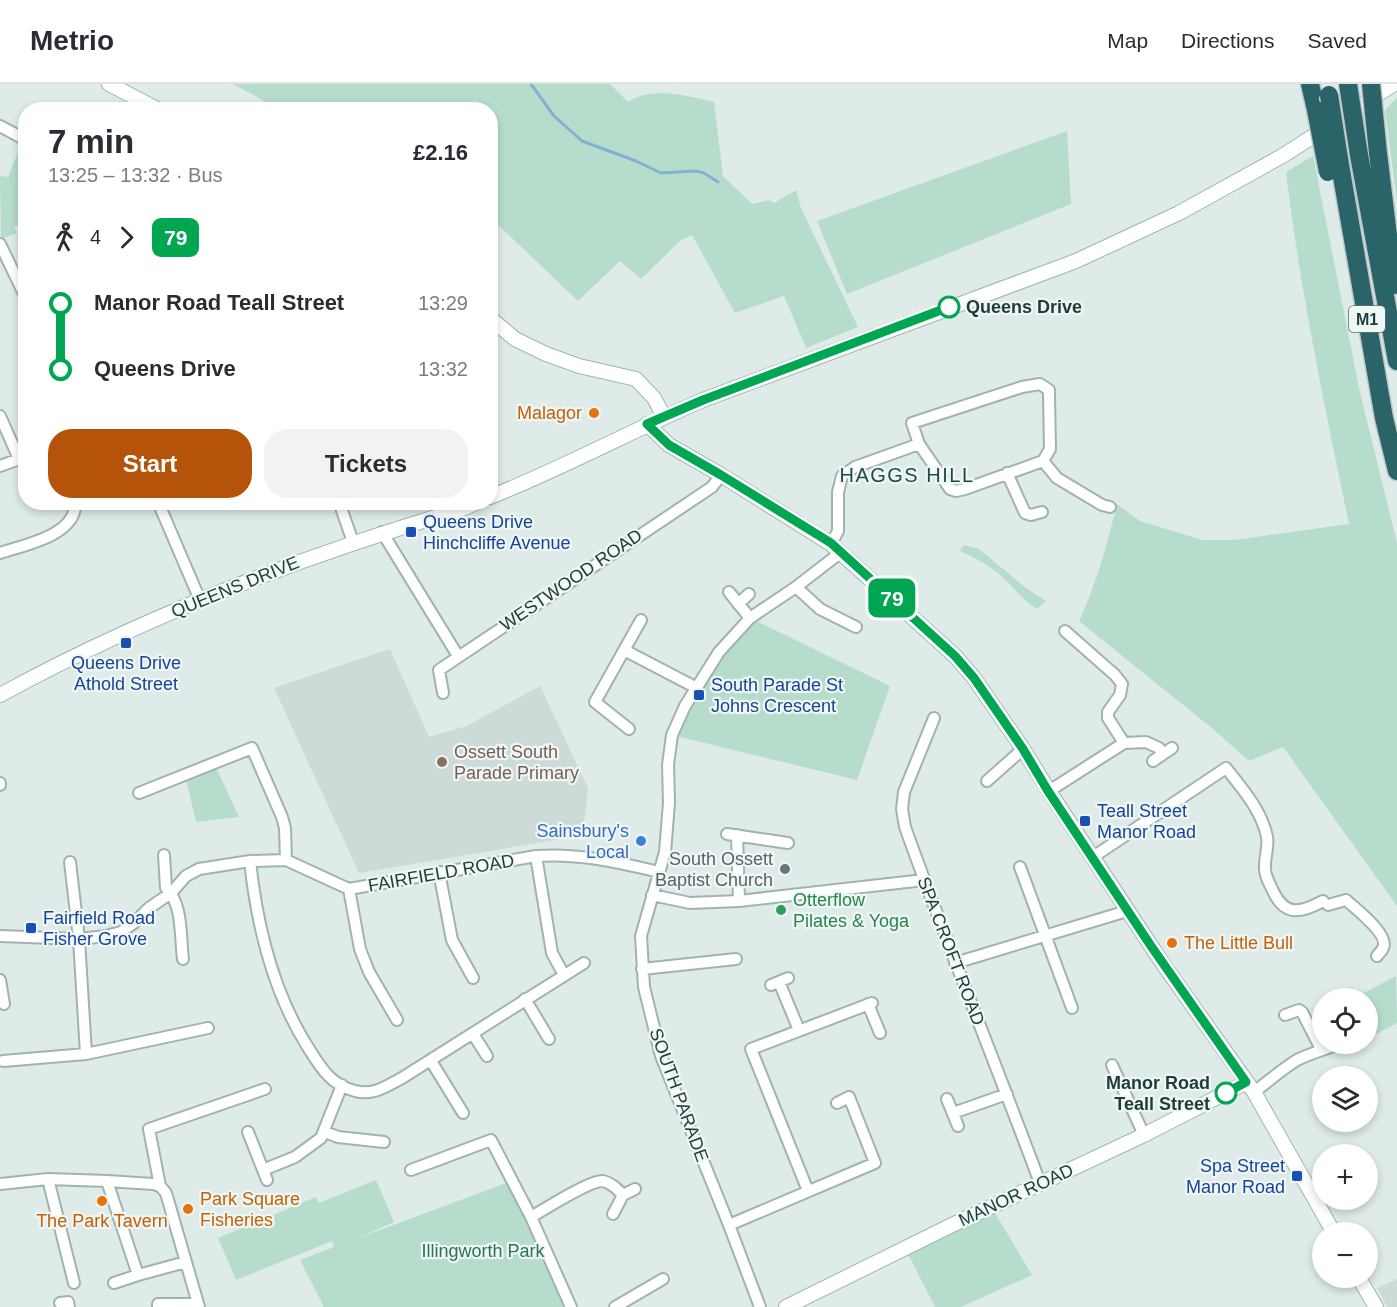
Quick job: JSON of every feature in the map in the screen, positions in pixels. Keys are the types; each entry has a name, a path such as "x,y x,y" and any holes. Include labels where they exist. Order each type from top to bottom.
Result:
{"highway":[{"path":"1310,84 1334,169"},
{"name":"M1","path":"1348,84 1397,361"},
{"path":"1371,84 1397,318"},
{"name":"M1","path":"1328,89 1334,169 1384,418 1397,471"}],"street":[{"path":"109,84 144,102"},
{"path":"498,495 703,400 1076,261 1179,213 1284,155 1394,84"},
{"path":"0,126 18,136"},
{"path":"0,244 18,281"},
{"path":"498,325 515,339 546,354 579,366 636,379 654,398 664,417"},
{"path":"1041,384 1049,390 1050,449 1043,461 956,491 950,489 919,444 912,423 1022,387 1041,384"},
{"path":"0,416 18,450"},
{"path":"647,424 669,445 721,475 835,548 955,656 974,678 1023,749 1127,911 1250,1087 1328,1222"},
{"path":"835,548 838,531 838,492 842,476 855,467 919,444"},
{"path":"0,466 18,459"},
{"path":"1043,461 1057,478 1102,505 1110,507"},
{"path":"1007,473 1025,513 1031,515 1042,512"},
{"name":"WESTWOOD ROAD","path":"443,693 439,670 712,487 721,475"},
{"path":"0,553 62,530 75,510"},
{"path":"161,510 200,600"},
{"path":"342,510 353,542"},
{"name":"QUEENS DRIVE","path":"0,695 64,660 200,600 353,542 449,510"},
{"path":"382,532 458,656"},
{"name":"SOUTH PARADE","path":"760,1307 661,1056 644,987 641,936 665,852 669,803 668,765 672,735 695,687 719,652 750,618 796,587 835,548"},
{"path":"796,587 820,609 856,627"},
{"path":"729,592 750,618"},
{"path":"738,604 749,594"},
{"path":"629,729 595,702 640,620"},
{"path":"1074,639 1082,630"},
{"path":"1065,631 1115,675 1122,684 1120,695 1108,712 1108,718 1124,743"},
{"path":"624,650 695,687"},
{"name":"SPA CROFT ROAD","path":"934,718 904,792 902,809 905,827 1040,1183"},
{"path":"1048,791 1124,743 1146,742 1159,748 1162,754"},
{"path":"139,793 252,748 282,817 285,828 286,860"},
{"path":"989,774 1023,749"},
{"path":"1093,857 1181,803 1226,768 1255,809 1267,836 1265,872 1282,906 1294,911 1327,906 1346,900 1377,929 1384,940 1384,948 1377,956"},
{"path":"739,901 732,835 788,843"},
{"path":"164,855 166,888 177,904 183,959"},
{"path":"536,856 552,953 564,975"},
{"name":"FAIRFIELD ROAD","path":"0,936 79,939 121,932 171,893 186,876 199,869 250,861 286,860 349,888 361,888 536,856 580,856 659,872"},
{"path":"250,861 267,955 294,1027 323,1072 332,1081 355,1091 381,1090 431,1062 502,1013 584,963"},
{"path":"70,862 79,939 86,1054"},
{"path":"1020,867 1071,1008"},
{"path":"440,872 452,940 473,978"},
{"path":"652,895 690,903 739,901 924,880"},
{"path":"349,888 360,949 369,972 397,1020"},
{"path":"1320,889 1327,906"},
{"path":"955,963 1127,911"},
{"path":"642,969 736,959"},
{"path":"0,980 4,1004"},
{"path":"779,982 799,1030"},
{"path":"525,999 549,1039"},
{"path":"808,1191 751,1049 870,1003 880,1033"},
{"path":"1285,1015 1300,1005 1312,1030"},
{"path":"164,1026 166,1037"},
{"path":"3,1061 21,1054 86,1054 208,1028"},
{"path":"473,1034 487,1056"},
{"path":"1250,1087 1312,1053"},
{"path":"431,1062 463,1113"},
{"path":"1112,1065 1144,1135"},
{"path":"248,1132 265,1175 314,1144 325,1132 342,1085"},
{"name":"MANOR ROAD","path":"786,1307 1040,1183 1250,1087"},
{"path":"158,1307 158,1304 198,1305 165,1193 160,1186 149,1129 265,1089"},
{"path":"953,1113 1007,1094"},
{"path":"729,1226 875,1163 849,1097 837,1103"},
{"path":"947,1099 958,1126"},
{"path":"325,1132 338,1137 384,1142"},
{"path":"411,1170 491,1140 531,1217 571,1307"},
{"path":"0,1184 48,1179 160,1186"},
{"path":"48,1179 74,1283"},
{"path":"107,1181 138,1275"},
{"path":"531,1217 591,1183 605,1181 612,1184 623,1195"},
{"path":"614,1214 623,1195 635,1189"},
{"path":"114,1283 186,1262"},
{"path":"615,1307 663,1277"},
{"path":"1365,1288 1376,1307"}],"shaded area":[{"name":"Ossett South Parade Primary","path":"390,649 429,737 467,726 540,686 588,788 583,835 359,873 274,688"},
{"path":"1397,1279 1397,1307 1387,1307 1378,1288"}],"green space":[{"path":"233,84 610,84 628,102 648,94 659,93 714,102 723,176 752,204 769,200 774,203 796,190 801,208 858,327 806,348 784,296 735,313 692,235 680,241 641,279 620,261 578,301 498,225 498,102 266,102"},
{"path":"1397,98 1397,201 1385,110"},
{"path":"1067,131 1071,204 847,294 817,221"},
{"path":"18,152 18,225 14,227 17,233 1,239 0,176 8,177"},
{"path":"1313,156 1359,388 1397,543 1397,906 1283,747 1249,761 1213,729 1079,621 1096,578 1117,504 1140,521 1202,540 1234,540 1349,524 1306,305 1286,172"},
{"path":"964,545 979,549 1026,588 1046,601 1037,609 994,570 960,551"},
{"path":"750,618 890,686 857,780 672,735 685,706"},
{"path":"214,763 239,817 196,822 185,774"},
{"path":"1396,976 1397,1023 1378,1033 1378,988 1373,988"},
{"name":"Illingworth Park","path":"376,1180 394,1222 358,1238 512,1181 571,1307 323,1307 300,1260 334,1247 332,1241 236,1280 218,1238 316,1197 319,1203"},
{"path":"992,1208 1032,1275 961,1307 935,1307 905,1248"}],"waterway":[{"path":"531,84 554,116 582,141 661,173 695,171 704,173 718,182"}],"bus line":[{"name":"79","path":"949,307 703,400 647,424 669,445 831,543 955,656 974,678 1023,749 1048,791 1172,978 1246,1082 1226,1093"}],"place":[{"name":"Queens Drive","path":"949,307"},
{"name":"Malagor","path":"594,413"},
{"name":"Queens Drive Hinchcliffe Avenue","path":"411,532"},
{"name":"Queens Drive Athold Street","path":"126,643"},
{"name":"South Parade St Johns Crescent","path":"699,695"},
{"name":"Ossett South Parade Primary","path":"442,762"},
{"name":"Teall Street Manor Road","path":"1085,821"},
{"name":"Sainsbury's Local","path":"641,841"},
{"name":"South Ossett Baptist Church","path":"785,869"},
{"name":"Otterflow Pilates & Yoga","path":"781,910"},
{"name":"Fairfield Road Fisher Grove","path":"31,928"},
{"name":"The Little Bull","path":"1172,943"},
{"name":"Manor Road Teall Street","path":"1226,1093"},
{"name":"Spa Street Manor Road","path":"1297,1176"},
{"name":"The Park Tavern","path":"102,1201"},
{"name":"Park Square Fisheries","path":"188,1209"}],"district":[{"name":"HAGGS HILL","path":"907,475"}]}
